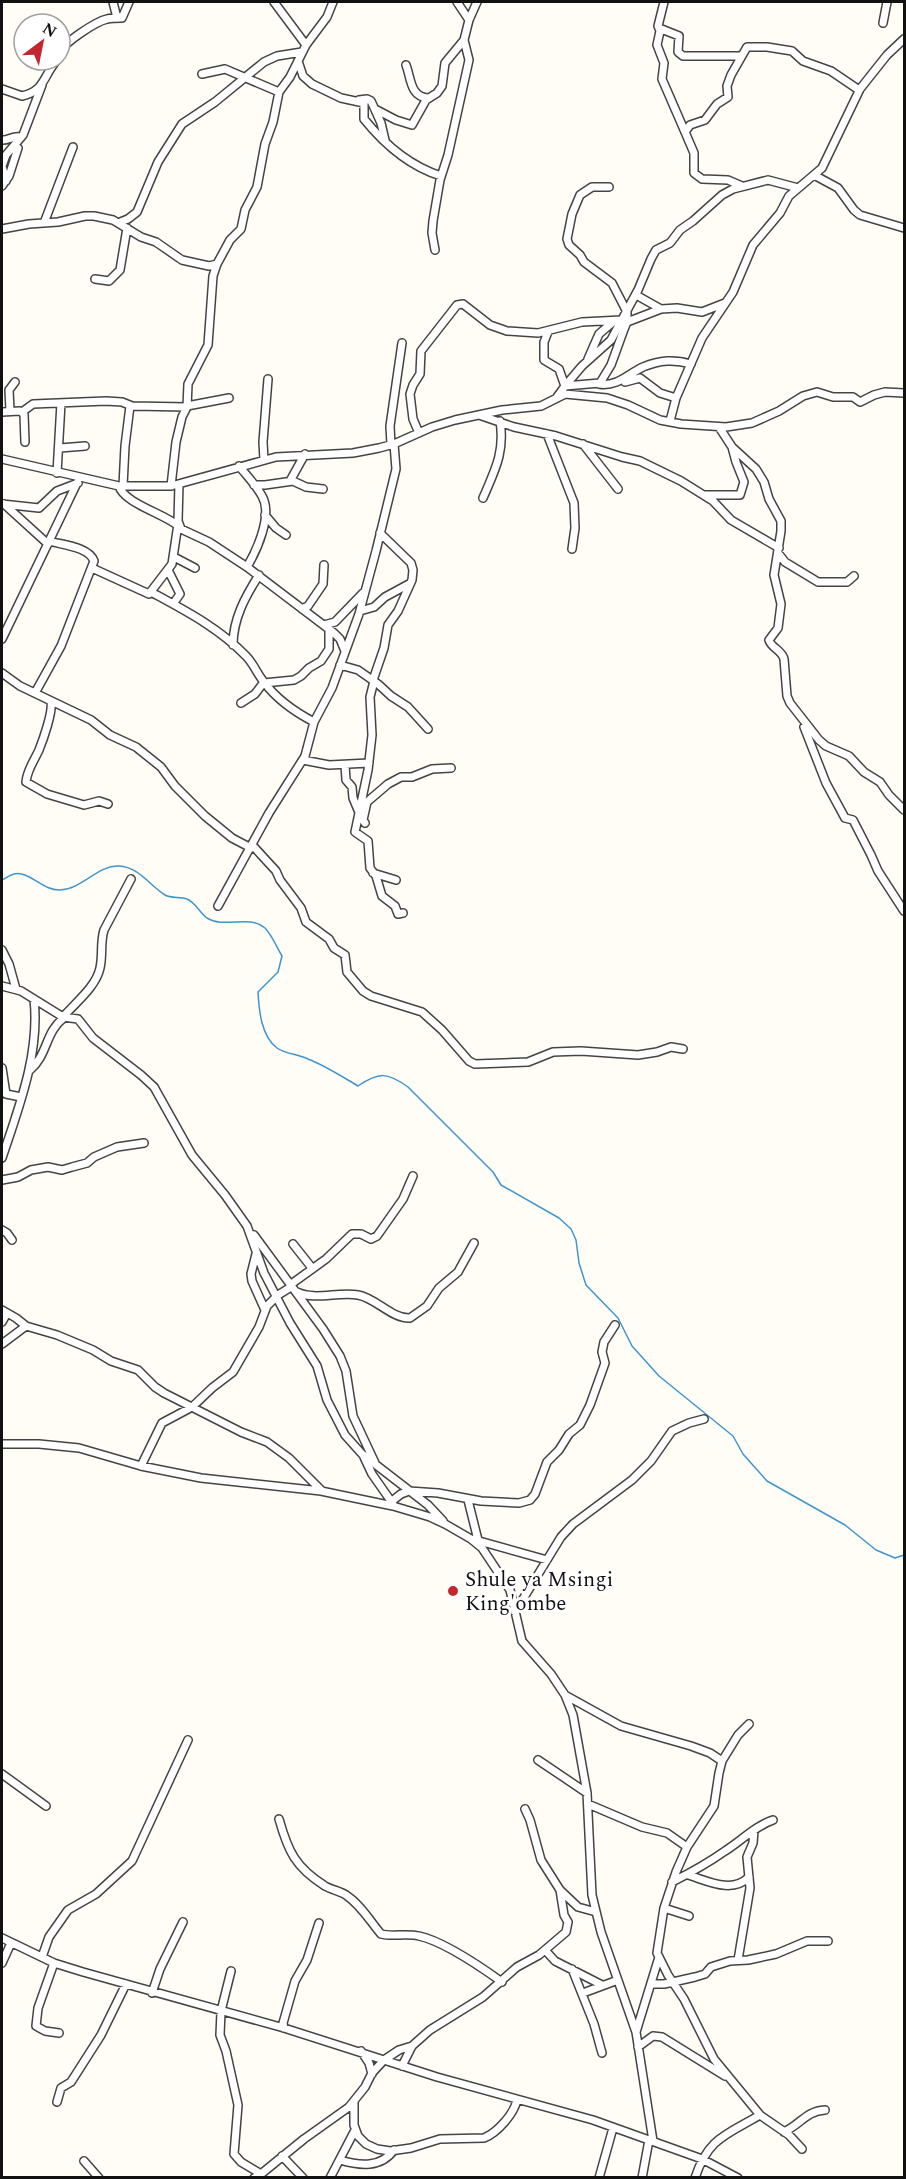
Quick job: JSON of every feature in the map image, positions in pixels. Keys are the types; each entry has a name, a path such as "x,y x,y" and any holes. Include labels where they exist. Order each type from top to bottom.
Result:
{"street":[{"path":"113,2 119,18"},
{"path":"72,42 79,34 106,19 122,17 129,2"},
{"path":"274,2 304,48"},
{"path":"171,486 176,442 186,406 190,378 208,345 213,276 217,264 230,240 241,229 245,210 257,187 265,144 273,122 279,92 304,48 324,23 333,2"},
{"path":"457,2 469,20"},
{"path":"406,65 411,83 422,98 428,98 437,93 442,86 445,63 464,40 477,2"},
{"path":"664,2 658,23 657,45 664,63 662,81 694,153 694,173 702,179 728,180 742,186"},
{"path":"883,23 887,2"},
{"path":"659,28 679,36 678,52 683,56 741,56"},
{"path":"670,421 676,398 691,363 706,332 728,302 753,245 780,213 789,196 825,164 859,90 887,55 904,39"},
{"path":"435,250 432,233 441,176 448,155 469,60 464,40"},
{"path":"685,132 690,125 705,120 717,104 728,97 728,83 741,56 749,46 788,50 809,63 831,71 859,90"},
{"path":"118,223 137,212 158,162 182,124 215,102 268,59 304,48"},
{"path":"298,61 303,76 312,84 327,89 341,98 364,103 364,119 386,142 412,164 441,176"},
{"path":"202,74 212,73 222,68 279,92"},
{"path":"4,184 2,164 8,152 21,138 48,72"},
{"path":"2,89 22,96 37,90 42,85"},
{"path":"375,110 412,125 428,98"},
{"path":"357,101 369,99 381,123 386,142"},
{"path":"2,140 14,136 21,138"},
{"path":"44,223 74,147"},
{"path":"4,184 18,148"},
{"path":"814,175 838,188 860,215 904,228"},
{"path":"557,397 587,362 611,340 656,250 670,243 680,230 722,195 742,186 772,180 798,188"},
{"path":"609,187 592,187 580,195 572,214 567,239 569,245 584,262 612,283 627,312"},
{"path":"2,229 58,222 89,215 118,223 141,237 162,245 182,260 197,265 217,264"},
{"path":"95,279 110,280 118,273 127,228"},
{"path":"636,294 661,309"},
{"path":"587,362 599,334 621,321 661,309 702,312 728,302"},
{"path":"419,433 413,420 410,394 421,370 421,351 458,305 463,304 499,330 538,333 582,322 621,321"},
{"path":"599,384 611,365 621,321"},
{"path":"548,332 544,342 544,360 560,369 565,386"},
{"path":"218,906 269,813 303,760 314,722 332,688 360,610 396,469 390,426 402,343"},
{"path":"617,382 642,367 662,361 677,360 691,363"},
{"path":"565,386 623,382 640,378 660,393 676,398"},
{"path":"264,460 263,442 268,379"},
{"path":"15,382 9,390 6,412 22,412 33,404 110,401 122,402 130,406 186,406 229,398"},
{"path":"2,459 80,481 121,486 171,486 264,460 305,454 353,453 392,445 432,427 477,415 541,406 557,397 570,394 607,398 660,420 719,427 752,423 803,396 817,392 832,397 853,397 860,402 885,392 904,393"},
{"path":"57,473 61,403"},
{"path":"130,406 121,486 126,497 161,514 178,524 185,532 209,542 247,567 326,627 340,639 345,651"},
{"path":"22,412 25,442"},
{"path":"477,415 640,461 704,495 722,508 731,520 778,550 785,562 818,582 847,582 854,576"},
{"path":"483,498 502,449 500,421"},
{"path":"719,427 732,447 756,469 781,521 774,575 781,603 778,628 769,640 783,655 788,696 812,743 826,783 845,818 853,821 878,871 904,911"},
{"path":"547,434 574,503 575,528 572,549"},
{"path":"583,444 618,489"},
{"path":"60,447 85,446"},
{"path":"704,495 740,495 744,482 732,447"},
{"path":"290,481 305,454"},
{"path":"239,466 263,497 265,515 261,541 247,567"},
{"path":"3,504 39,508 60,489 80,481"},
{"path":"2,635 80,481"},
{"path":"254,485 290,481 298,482 306,487 323,489"},
{"path":"92,567 136,590 146,594 151,592 174,558 179,484"},
{"path":"3,504 49,542 90,554 94,561 61,646 35,693"},
{"path":"265,515 276,528 286,535"},
{"path":"380,533 411,563 413,570 398,611 388,625 370,698 372,735 369,763 355,832 366,839 370,845 370,868 381,896 395,906 398,914 403,913"},
{"path":"174,558 195,568"},
{"path":"302,609 308,606 323,584 324,565"},
{"path":"168,570 180,594 173,604"},
{"path":"233,645 233,635 243,600 259,576"},
{"path":"360,610 374,607 385,597 410,583"},
{"path":"151,592 217,629 252,662 264,683 288,707 314,722"},
{"path":"326,627 335,622 365,592"},
{"path":"241,703 255,694 264,683 294,680 321,661 329,649 326,627"},
{"path":"340,665 358,670 374,680 408,707 428,729"},
{"path":"2,672 16,684 91,720 110,735 136,747 161,767 175,786 210,820 232,838 252,847 276,871 283,886 301,908 306,922 329,939 334,948 345,955 347,972 363,991 371,996 422,1012 469,1061 475,1064 528,1062 553,1052 580,1051 638,1055 671,1047 683,1049"},
{"path":"51,702 51,711 39,751 26,782 47,794 84,805 99,801 108,804"},
{"path":"800,716 819,740 826,746 849,756 864,772 880,782 904,810"},
{"path":"303,760 329,765 369,763"},
{"path":"345,765 346,780 352,787 352,798 359,812"},
{"path":"365,824 363,820 366,804 387,784 401,777 412,777 432,769 451,768"},
{"path":"367,778 377,792"},
{"path":"373,873 396,880"},
{"path":"30,1070 39,1061 54,1027 97,978 101,965 104,930 131,879"},
{"path":"2,950 16,988"},
{"path":"2,986 16,988 64,1017 78,1019 93,1038 154,1087 192,1155 225,1195 323,1329 344,1364 353,1416 376,1465"},
{"path":"2,1158 30,1070 36,1022 34,999"},
{"path":"2,1068 6,1094 21,1097"},
{"path":"2,1180 18,1177 31,1170 48,1167 56,1170 72,1167 87,1163 94,1157 117,1147 144,1143"},
{"path":"141,1466 162,1423 192,1407 233,1372 261,1324 265,1310 276,1297 292,1288 352,1234 361,1234 371,1239 378,1236 403,1199 413,1176"},
{"path":"247,1226 276,1297 316,1366 327,1400 340,1428 362,1454 428,1505 444,1523"},
{"path":"2,1230 12,1240"},
{"path":"292,1288 305,1295 344,1293 362,1296 401,1317 410,1318 427,1306 439,1288 458,1272 474,1243"},
{"path":"293,1244 312,1268"},
{"path":"257,1252 251,1276 265,1310"},
{"path":"2,1322 4,1312 16,1317 26,1326 57,1335 93,1350 111,1361 138,1370 155,1388 241,1432 267,1442 289,1458 321,1491"},
{"path":"393,1504 400,1494 409,1491 438,1493 468,1500 519,1503 530,1500 547,1462 559,1450 569,1434 580,1425 590,1405 605,1363 602,1352 604,1342 615,1325"},
{"path":"2,1344 26,1326"},
{"path":"515,1612 567,1530 584,1514 632,1480 651,1461 669,1434 679,1427 704,1419"},
{"path":"2,1444 31,1443 79,1448 141,1466 201,1478 321,1491 393,1504 444,1523 475,1540 547,1560"},
{"path":"362,1454 372,1474 393,1504"},
{"path":"468,1500 475,1540 506,1584 512,1597 522,1641 566,1695 573,1715 587,1793 591,1885 596,1912 636,2032 651,2141 642,2178"},
{"path":"566,1695 621,1726 691,1746 710,1753 722,1761"},
{"path":"749,1724 738,1735 722,1761 718,1773 714,1806 687,1847 672,1882 664,1908 657,1947 659,1957 684,1999 711,2054 760,2115 784,2132 801,2150"},
{"path":"42,1957 49,1937 68,1910 93,1896 132,1861 188,1740"},
{"path":"538,1760 587,1793"},
{"path":"2,1774 46,1806"},
{"path":"588,1804 642,1827 667,1833 687,1847"},
{"path":"525,1809 542,1862 560,1890 578,1906 596,1912"},
{"path":"279,1819 287,1848 297,1862 327,1887 339,1891 352,1900 381,1934 421,1936 453,1951 502,1982"},
{"path":"672,1882 688,1875 740,1842 754,1830 773,1820"},
{"path":"738,1960 750,1888 747,1857 753,1843 754,1830"},
{"path":"688,1875 727,1886 740,1884 748,1877"},
{"path":"231,1971 221,2011 220,2035 226,2051 238,2105 234,2154 258,2176 354,2102 384,2060 399,2050 412,2046 440,2023 473,2004 502,1982 517,1967 545,1950 567,1930 568,1922 564,1915 560,1890"},
{"path":"664,1908 689,1916"},
{"path":"152,1993 160,1969 183,1922"},
{"path":"284,2028 283,2023 293,1988 307,1960 319,1923"},
{"path":"2,1938 54,1963 152,1993 284,2028 517,2100 593,2120 702,2159 738,2178"},
{"path":"651,1984 701,1976 711,1967 776,1954 807,1941 828,1941"},
{"path":"2,1962 11,1943"},
{"path":"545,1950 555,1961 603,1985"},
{"path":"636,2032 659,1957"},
{"path":"54,1963 38,2008 36,2026 45,2031 59,2033"},
{"path":"572,1968 583,1993 602,2053"},
{"path":"583,1993 618,1980"},
{"path":"57,2102 61,2088 71,2082 101,2035 126,1984"},
{"path":"638,2048 653,2036 662,2037 730,2080"},
{"path":"402,2066 412,2046"},
{"path":"361,2051 369,2063 372,2074"},
{"path":"354,2102 355,2130 360,2139 381,2150 394,2150 417,2147 440,2139 489,2136 503,2123 517,2100"},
{"path":"784,2132 796,2127 812,2111 825,2110"},
{"path":"695,2178 702,2159 714,2143 760,2115"},
{"path":"599,2178 613,2128"},
{"path":"330,2178 355,2130"},
{"path":"340,2160 359,2165 374,2164 390,2155 394,2150"},
{"path":"282,2156 303,2178"},
{"path":"84,2161 99,2178"}],"waterway":[{"path":"2,880 12,874 25,875 48,887 60,890 76,886 104,869 126,867 138,873 165,895 190,901 207,918 221,922 252,922 265,928 282,956 278,972 258,992 264,1030 272,1043 280,1050 315,1062 358,1086 372,1078 388,1076 408,1087 493,1172 501,1185 559,1218 571,1229 576,1240 579,1263 586,1285 618,1318 632,1346 659,1376 733,1436 743,1454 767,1481 845,1525 876,1550 895,1558 904,1555"}],"place":[{"name":"Shule ya Msingi King'ombe","path":"453,1591"}]}
